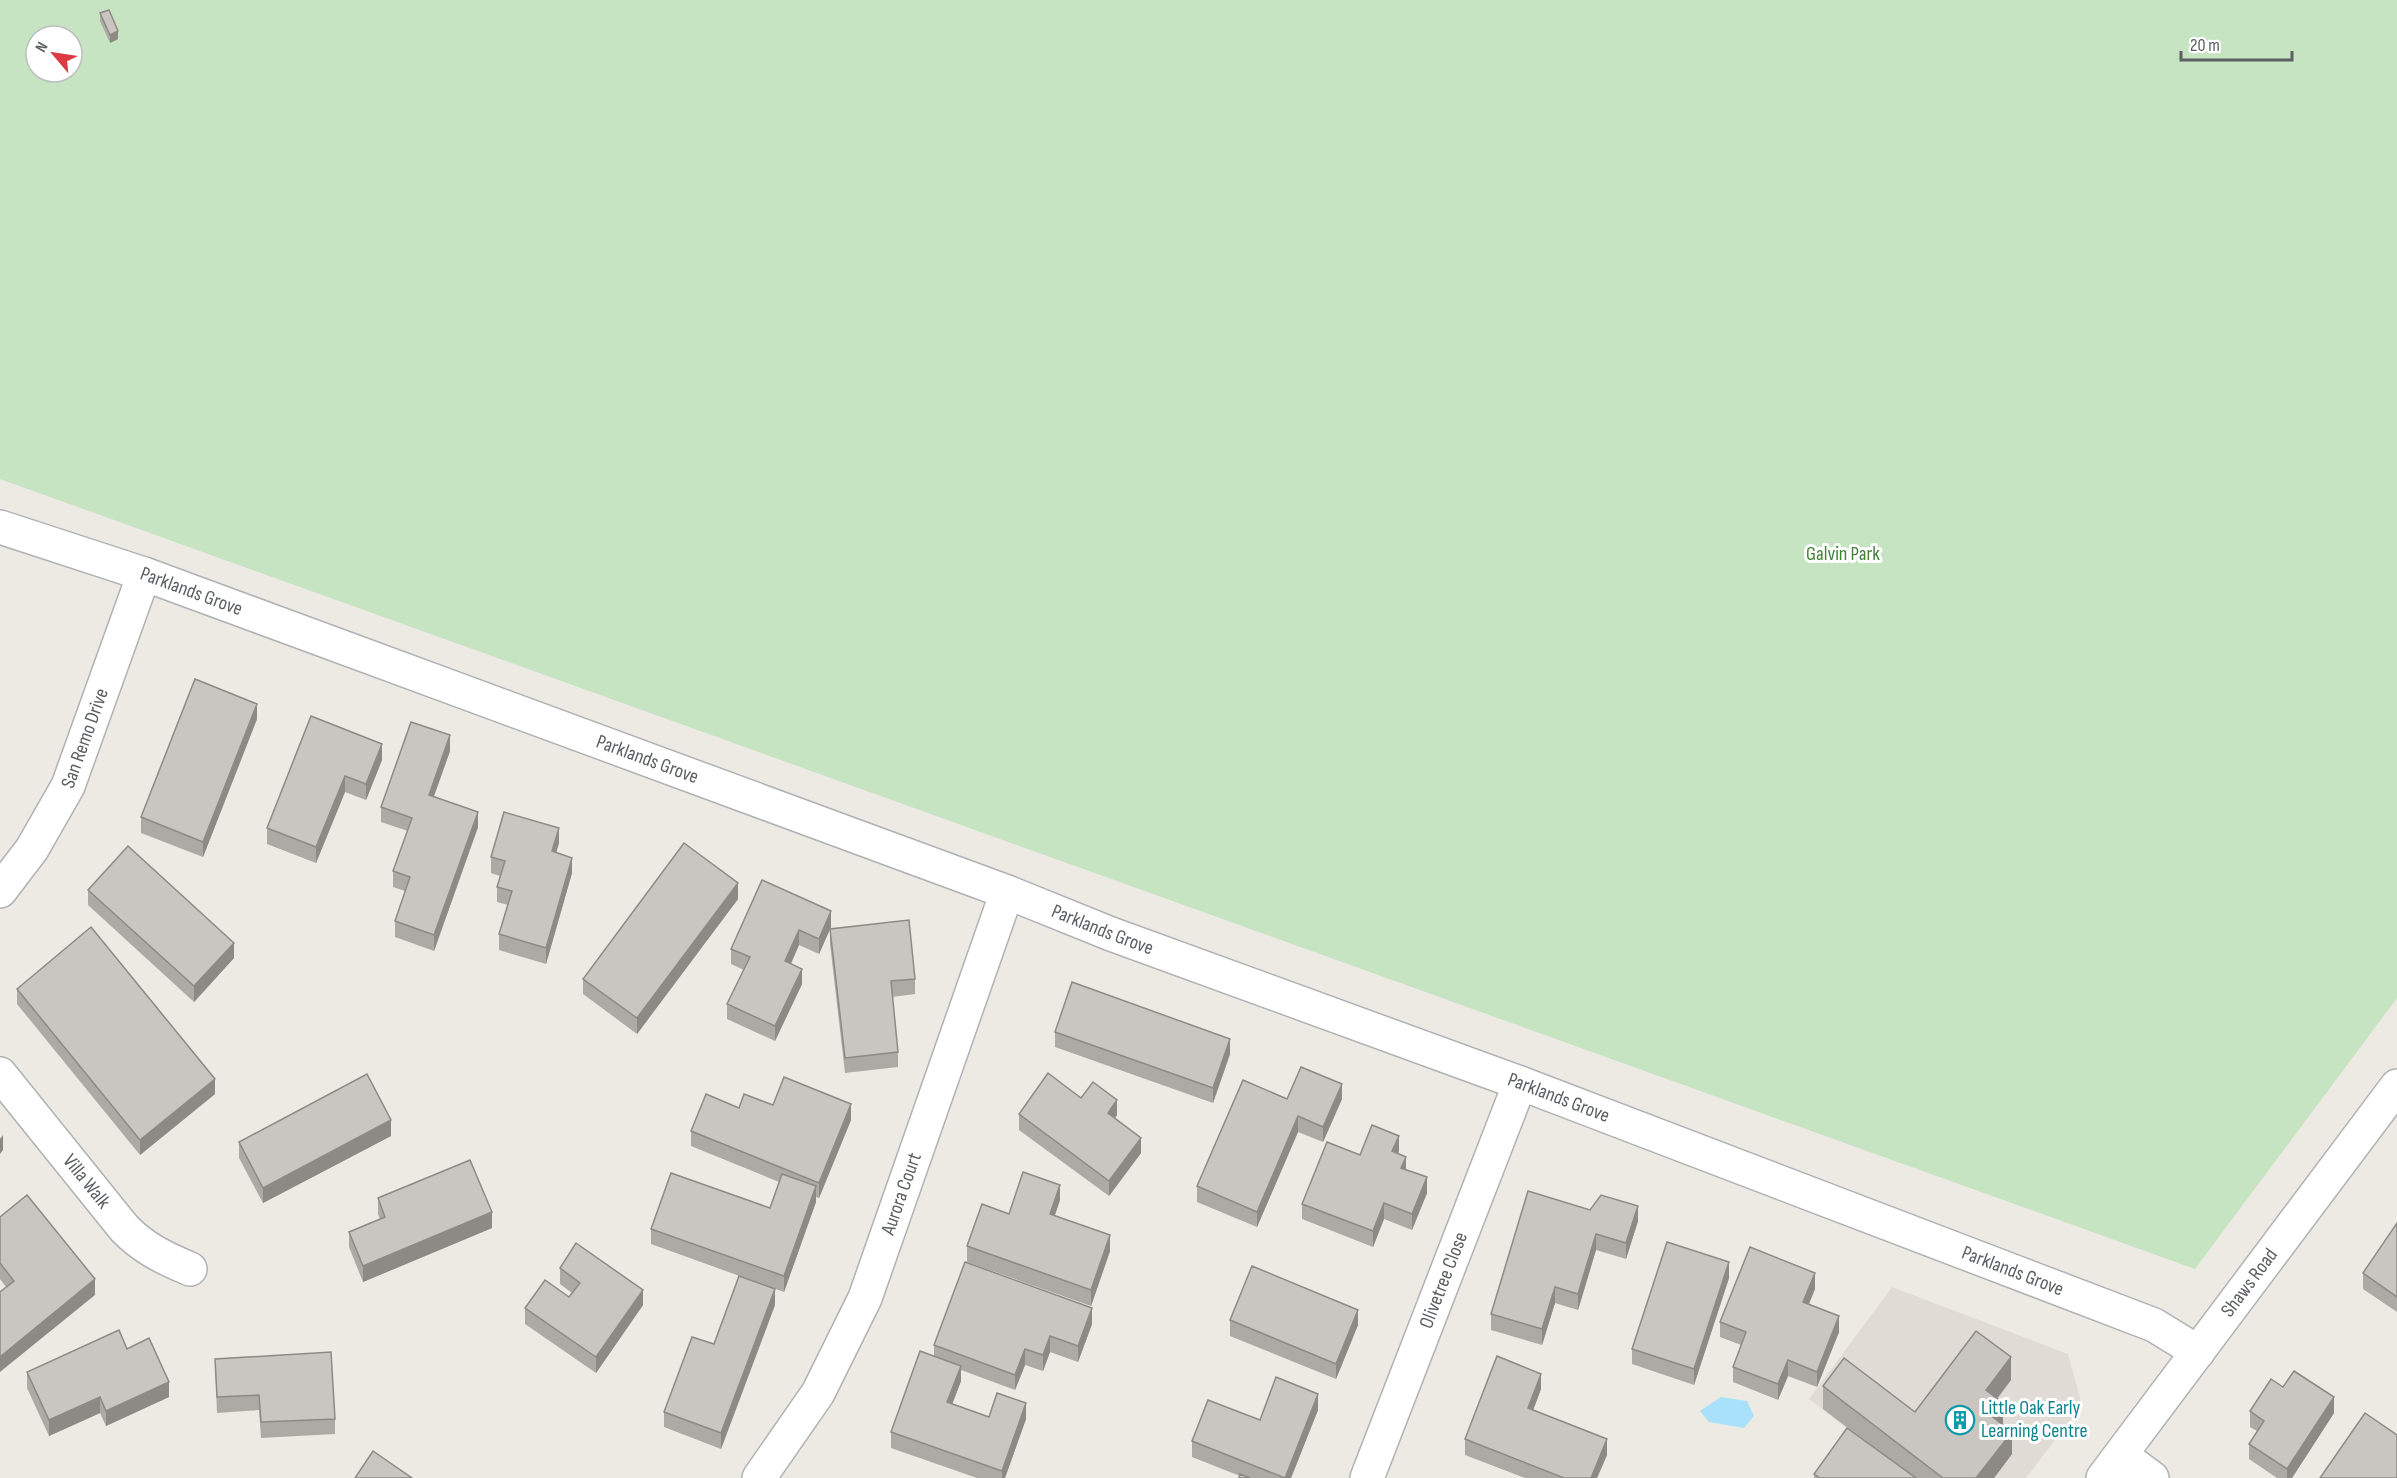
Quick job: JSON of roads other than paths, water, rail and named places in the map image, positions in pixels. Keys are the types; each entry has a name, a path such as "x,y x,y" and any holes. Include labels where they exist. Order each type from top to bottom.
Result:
{"street":[{"name":"Parklands Grove","path":"0,527 144,574 1007,892 1111,934 1520,1083 2154,1325 2198,1352"},
{"name":"San Remo Drive","path":"0,891 32,849 68,786 144,574"},
{"name":"Aurora Court","path":"759,1478 818,1393 866,1298 1007,892"},
{"name":"Villa Walk","path":"0,1074 139,1244 155,1254 190,1269"},
{"name":"Olivetree Close","path":"1367,1478 1520,1083"},
{"name":"Shaws Road","path":"2112,1466 2397,1086"},
{"path":"2112,1466 2152,1478"}],"water":[{"path":"1721,1397 1747,1401 1754,1416 1744,1428 1709,1422 1700,1411"}],"place":[{"name":"Little Oak Early Learning Centre","path":"1960,1420"}],"park label":[{"name":"Galvin Park","path":"1843,554"}]}
